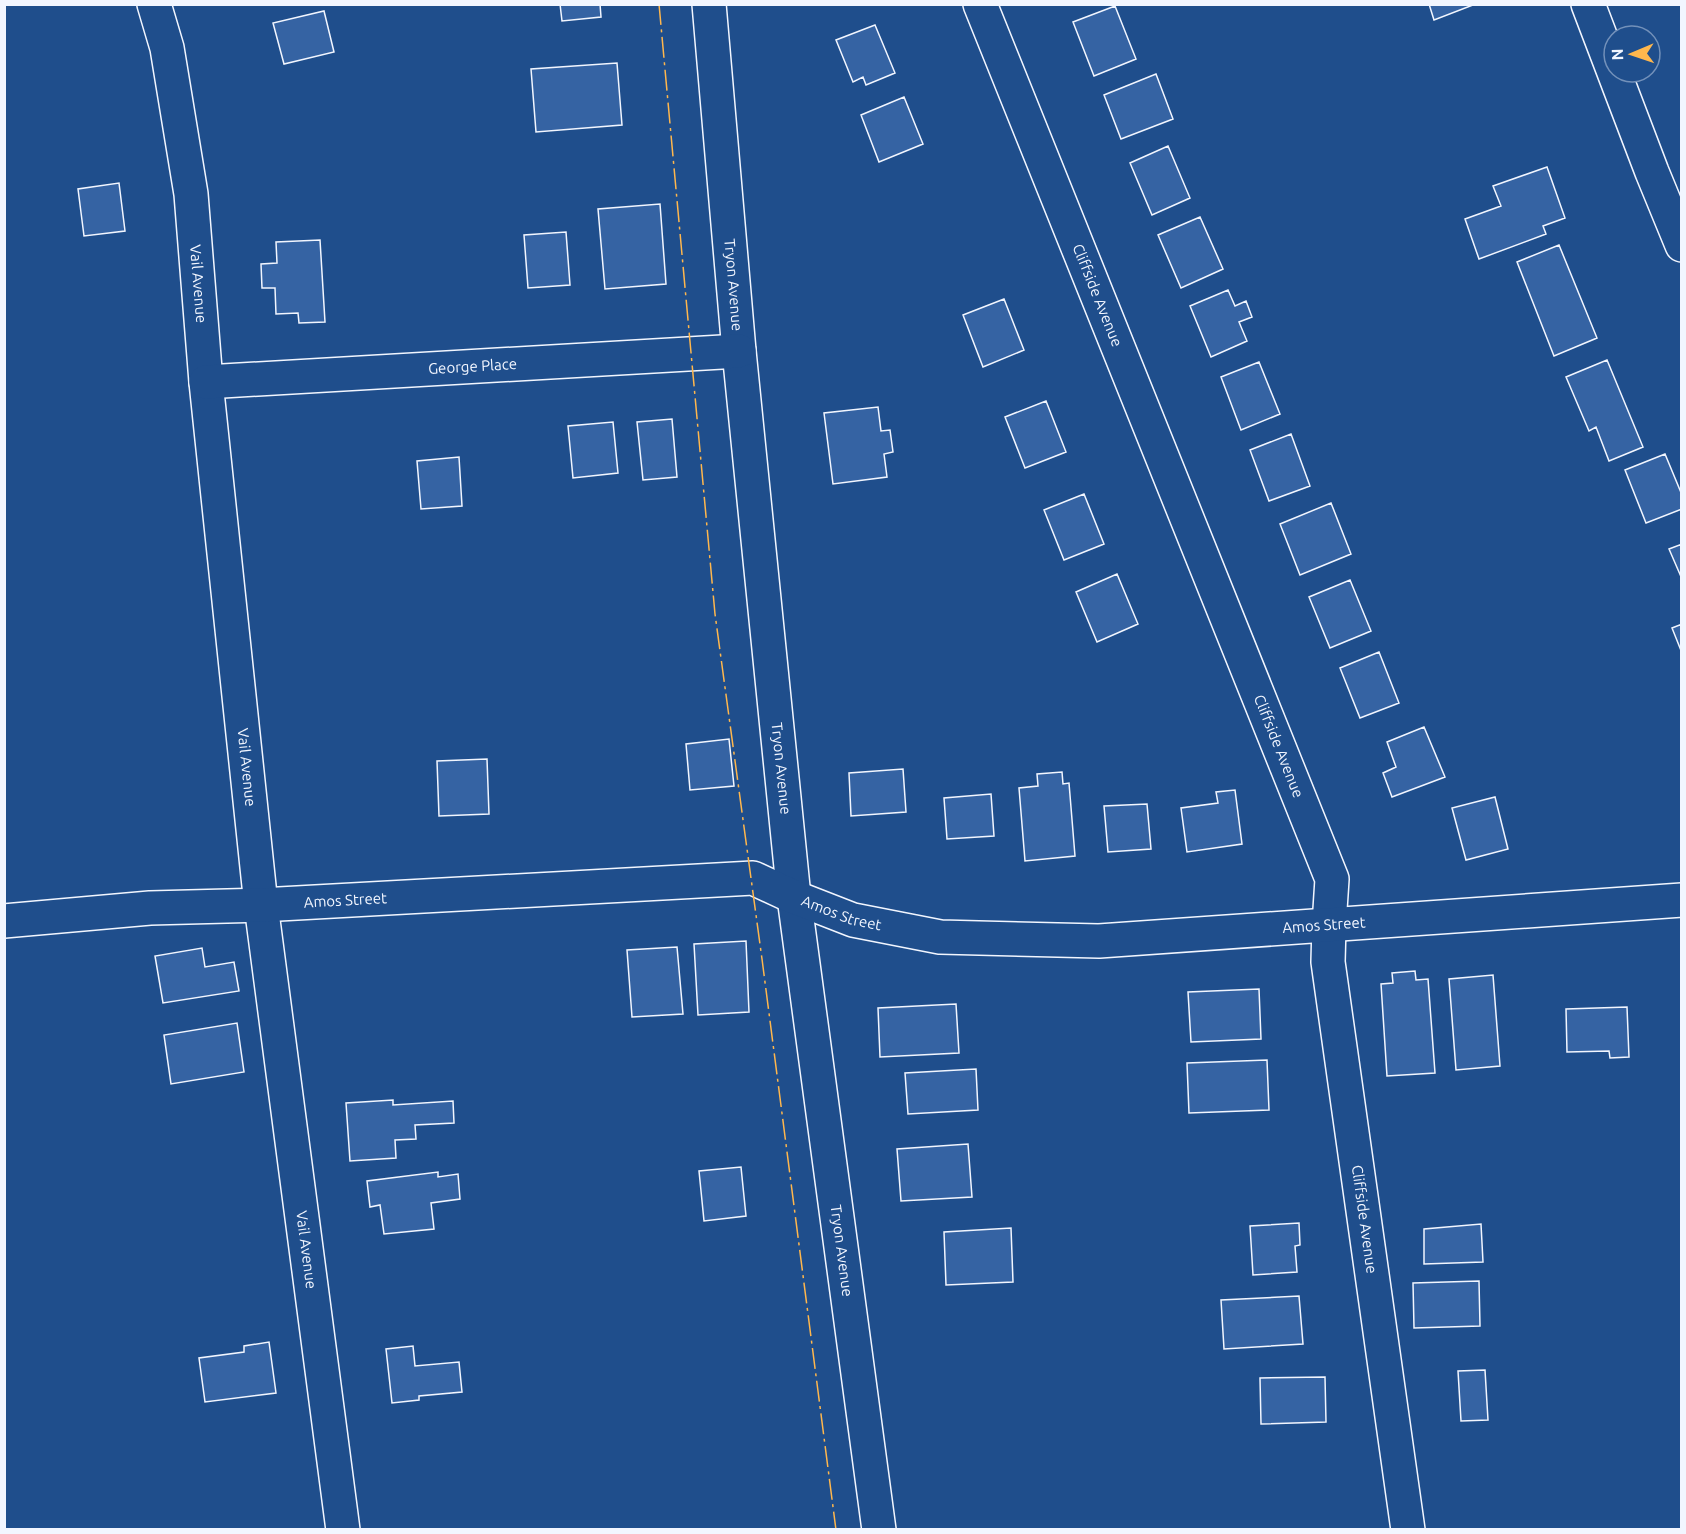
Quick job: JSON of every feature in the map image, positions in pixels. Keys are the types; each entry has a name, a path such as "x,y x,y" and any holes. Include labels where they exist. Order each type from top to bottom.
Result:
{"street":[{"name":"Vail Avenue","path":"154,4 167,48 191,194 207,382 261,905 344,1530"},
{"name":"Tryon Avenue","path":"709,4 739,351 794,897 879,1530"},
{"name":"Cliffside Avenue","path":"980,4 1332,879 1328,962 1407,1530"},
{"path":"1588,4 1682,245"},
{"name":"George Place","path":"207,382 739,351"},
{"name":"Amos Street","path":"4,921 150,908 261,905 753,878 853,920 940,937 1099,941 1682,900"}],"building":[{"path":"560,4 600,4 601,17 562,21"},
{"path":"1429,4 1473,4 1473,5 1434,20"},
{"path":"1115,6 1136,59 1094,76 1073,22"},
{"path":"324,11 334,52 284,64 273,23"},
{"path":"875,25 895,73 866,85 863,77 853,82 836,40"},
{"path":"617,63 622,125 536,132 531,69"},
{"path":"1156,74 1173,119 1121,139 1104,95"},
{"path":"904,97 923,144 879,162 861,115"},
{"path":"1168,146 1190,198 1152,215 1130,163"},
{"path":"1547,167 1565,218 1543,226 1546,234 1479,259 1465,219 1501,206 1493,186"},
{"path":"119,183 125,231 84,236 78,189"},
{"path":"660,204 666,284 605,289 598,209"},
{"path":"1200,217 1223,269 1181,288 1158,235"},
{"path":"566,232 570,285 528,288 524,235"},
{"path":"320,240 325,322 299,323 298,313 276,314 275,288 262,288 261,264 277,263 276,242"},
{"path":"1559,245 1597,338 1554,356 1517,262"},
{"path":"1228,290 1235,306 1246,301 1252,317 1239,322 1247,341 1211,357 1190,306"},
{"path":"1004,299 1024,350 983,367 963,315"},
{"path":"1607,360 1643,447 1609,461 1596,427 1589,431 1566,377"},
{"path":"1259,362 1280,414 1241,430 1221,377"},
{"path":"1046,401 1066,452 1025,468 1005,417"},
{"path":"878,407 881,431 890,430 893,452 884,454 887,477 833,484 824,413"},
{"path":"672,419 677,477 643,480 637,422"},
{"path":"613,422 618,473 573,478 568,426"},
{"path":"1291,434 1310,486 1269,501 1250,450"},
{"path":"1665,454 1682,495 1682,509 1646,523 1625,470"},
{"path":"459,457 462,506 421,509 417,461"},
{"path":"1084,494 1104,544 1064,560 1044,510"},
{"path":"1331,503 1351,554 1300,575 1280,524"},
{"path":"1682,544 1682,579 1669,549"},
{"path":"1117,574 1138,624 1097,642 1076,592"},
{"path":"1350,580 1371,631 1330,648 1309,597"},
{"path":"1682,624 1682,653 1672,628"},
{"path":"1379,652 1399,703 1360,718 1340,668"},
{"path":"1424,727 1445,777 1392,797 1383,773 1396,767 1387,742"},
{"path":"729,739 734,786 690,790 686,744"},
{"path":"487,759 489,814 439,816 437,761"},
{"path":"903,769 906,812 851,816 849,773"},
{"path":"1062,772 1063,784 1069,783 1075,856 1025,861 1019,788 1038,786 1037,774"},
{"path":"1235,790 1242,844 1187,852 1181,808 1218,803 1216,792"},
{"path":"991,794 994,836 947,839 944,798"},
{"path":"1495,797 1508,849 1466,860 1452,808"},
{"path":"1147,804 1151,849 1108,852 1104,806"},
{"path":"746,941 749,1012 698,1015 694,944"},
{"path":"677,947 683,1014 632,1017 627,950"},
{"path":"202,948 205,967 234,962 239,991 163,1003 155,956"},
{"path":"1415,971 1416,980 1428,979 1435,1073 1387,1076 1381,984 1393,983 1392,973"},
{"path":"1493,975 1500,1066 1456,1070 1449,979"},
{"path":"1259,989 1261,1039 1191,1042 1188,992"},
{"path":"956,1004 959,1053 880,1057 878,1008"},
{"path":"1627,1007 1629,1057 1610,1058 1609,1051 1567,1052 1566,1009"},
{"path":"237,1023 244,1072 171,1084 164,1035"},
{"path":"1267,1060 1269,1110 1189,1113 1187,1063"},
{"path":"976,1069 978,1110 908,1114 905,1073"},
{"path":"393,1100 393,1105 453,1101 454,1123 415,1125 416,1139 395,1140 396,1158 350,1161 346,1103"},
{"path":"968,1144 972,1197 901,1201 897,1149"},
{"path":"741,1167 746,1216 704,1221 699,1171"},
{"path":"438,1172 438,1177 458,1174 460,1199 431,1203 434,1229 384,1234 380,1205 370,1207 367,1181"},
{"path":"1299,1223 1300,1245 1295,1246 1297,1272 1253,1275 1250,1226"},
{"path":"1481,1224 1483,1262 1424,1264 1424,1229"},
{"path":"1011,1228 1013,1282 946,1285 944,1232"},
{"path":"1479,1281 1480,1326 1414,1328 1413,1283"},
{"path":"1299,1296 1303,1344 1224,1349 1221,1300"},
{"path":"269,1342 276,1393 205,1402 199,1358 244,1352 244,1346"},
{"path":"413,1346 415,1366 459,1362 462,1392 419,1396 419,1400 392,1403 386,1349"},
{"path":"1485,1370 1488,1420 1461,1421 1458,1371"},
{"path":"1325,1377 1326,1422 1261,1424 1260,1378"}],"power":[{"path":"659,4 715,614 836,1530"}]}
